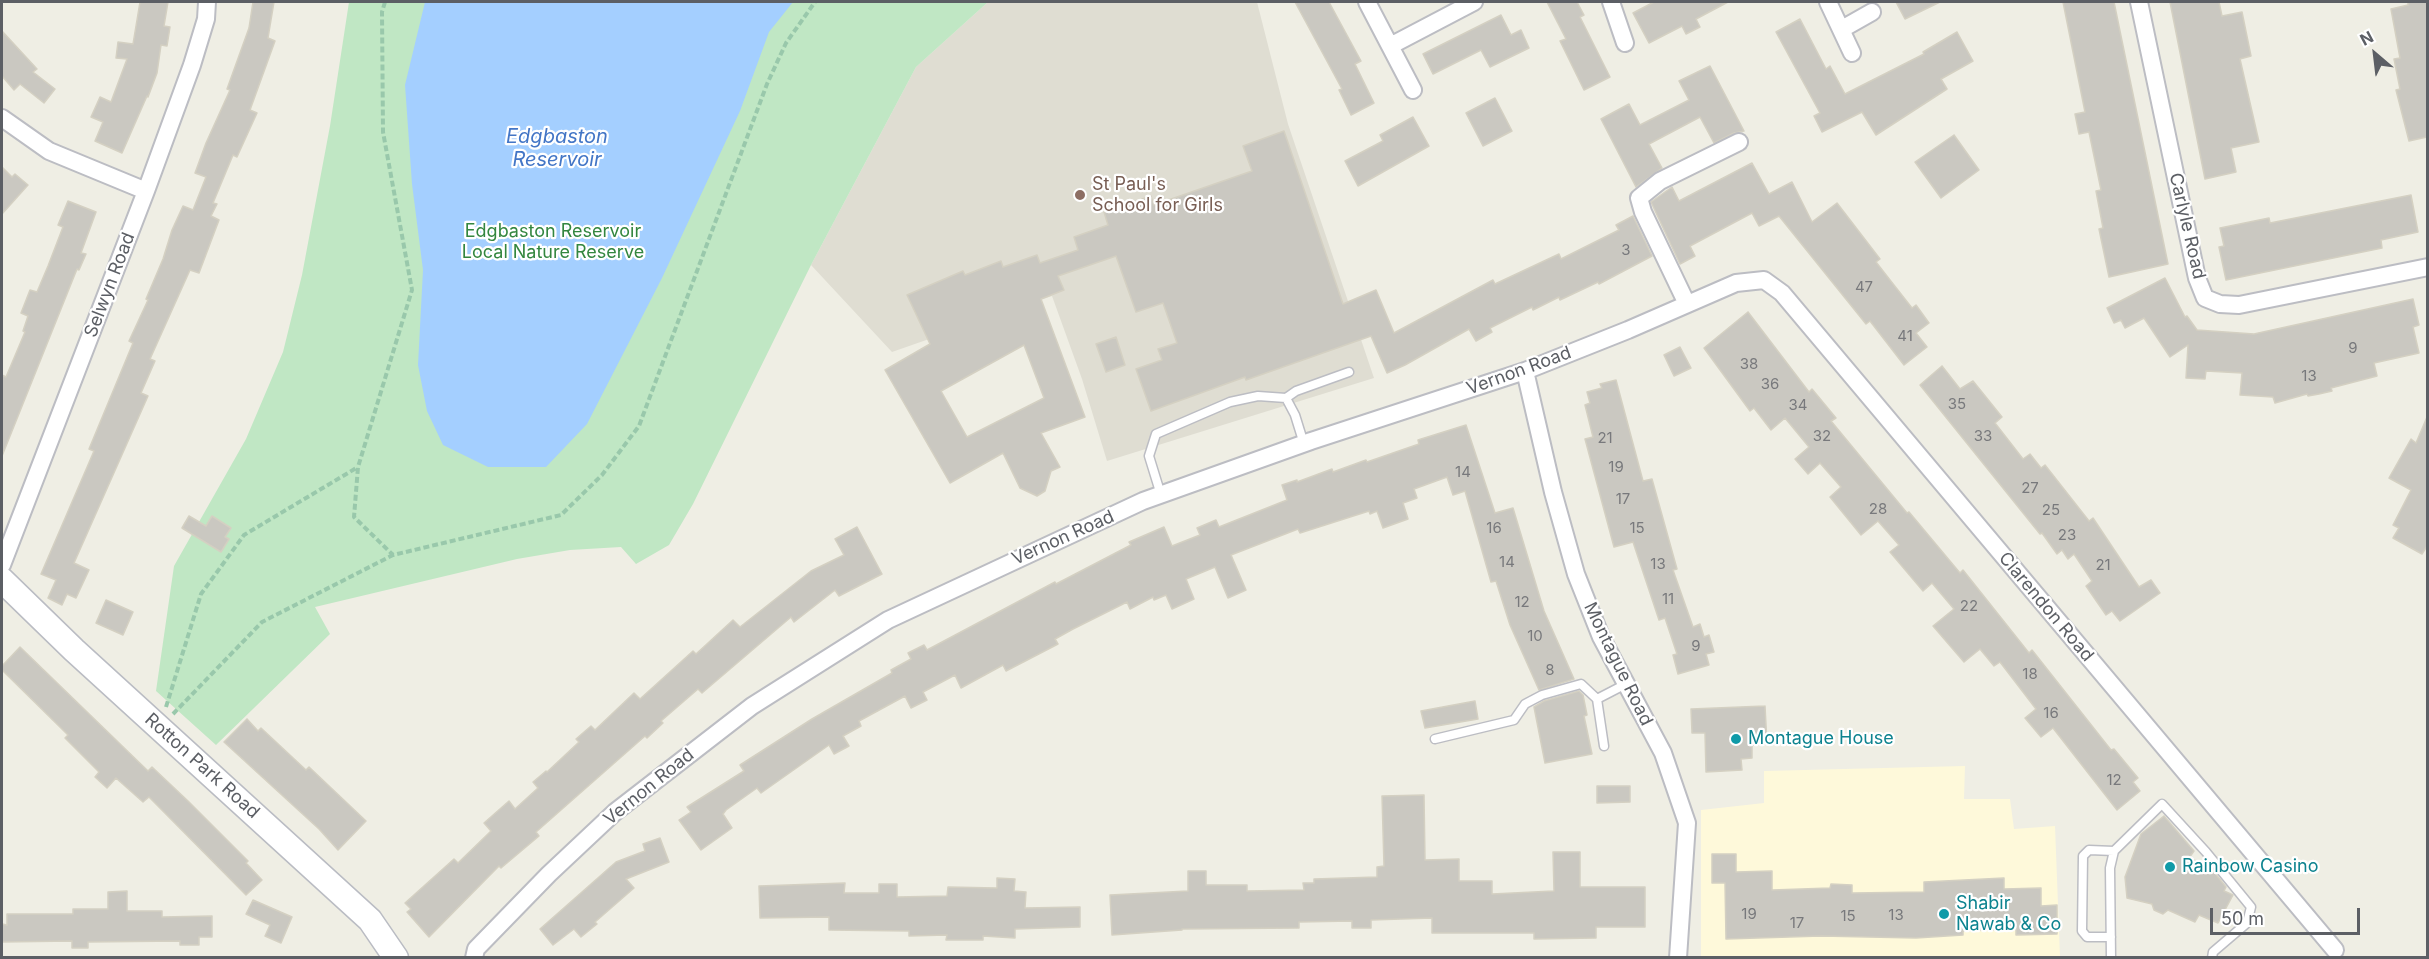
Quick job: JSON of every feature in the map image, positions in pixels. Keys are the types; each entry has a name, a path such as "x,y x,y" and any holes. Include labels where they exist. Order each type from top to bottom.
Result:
{"main road":[{"name":"Rotton Park Road","path":"2,580 74,650 370,920 396,957"}],"street":[{"name":"Selwyn Road","path":"2,565 192,65 206,19 207,2"},
{"path":"1367,2 1413,90"},
{"path":"1611,2 1625,43"},
{"path":"1828,2 1852,52"},
{"name":"Carlyle Road","path":"2139,2 2197,278 2205,298 2220,304 2239,304 2427,267"},
{"path":"1390,46 1468,3"},
{"path":"1842,29 1872,12"},
{"path":"2,118 49,151 146,191"},
{"path":"1687,304 1643,212 1639,198 1660,181 1739,142"},
{"name":"Clarendon Road","path":"1748,281 1764,280 1782,293 2335,950"},
{"name":"Vernon Road","path":"474,957 476,948 549,874 615,812 752,706 888,620 988,572 1161,495 1304,444 1525,371 1736,283 1748,281"},
{"name":"Montague Road","path":"1525,371 1553,492 1576,574 1601,637 1663,753 1687,823 1678,957"}],"lane":[{"path":"1161,495 1149,456 1156,434 1230,402 1258,396 1286,398 1296,391 1349,372"},
{"path":"1286,398 1295,415 1304,444"},
{"path":"1436,739 1514,720 1525,704 1542,695 1581,684 1597,699 1604,746"},
{"path":"1597,699 1626,684"},
{"path":"2111,957 2110,868 2114,851 2162,804 2180,822 2251,907 2247,923 2213,952 2212,957"},
{"path":"2111,937 2087,938 2082,931 2083,856 2089,850 2114,851"}],"path":[{"path":"385,2 382,12 383,132 412,290 358,467 354,517 393,555"},
{"path":"160,728 262,622 393,555 561,514 602,475 639,426 767,84 786,43 815,2"},
{"path":"160,728 201,594 244,535 358,467"}],"shaded area":[{"name":"St Paul's School for Girls","path":"988,2 1257,2 1288,124 1374,378 1107,461 1082,379 1052,296 892,352 811,265 916,67"},
{"path":"1965,766 1964,799 2010,799 2014,829 2055,826 2060,957 1701,958 1701,810 1764,803 1764,771"}],"green space":[{"name":"Edgbaston Reservoir Local Nature Reserve","path":"349,2 988,2 916,67 811,265 693,504 669,545 636,564 621,547 570,550 517,559 315,607 330,634 216,745 156,691 174,566 246,439 283,352 302,275 330,126"}],"water":[{"name":"Edgbaston Reservoir","path":"425,2 793,2 769,32 740,111 662,278 587,424 546,467 488,467 443,445 427,411 418,365 423,270 412,184 405,85"}],"building":[{"path":"140,2 168,2 164,26 170,27 167,46 161,45 157,73 148,97 122,153 95,141 103,122 91,117 100,97 111,102 127,59 116,58 118,42 133,44"},
{"path":"253,2 274,2 268,38 275,41 250,110 257,113 237,157 233,155 213,203 217,204 211,216 219,220 199,273 190,270 150,359 155,361 141,393 148,396 74,563 89,570 76,598 67,594 62,605 48,598 56,580 41,574 94,451 89,449 133,343 129,341 148,300 146,299 163,259 172,230 183,206 193,210 206,177 195,173 230,90 227,89 249,28"},
{"path":"1295,2 1329,2 1361,61 1355,64 1374,103 1351,115 1339,90 1342,89"},
{"path":"1547,2 1577,2 1584,15 1580,17 1610,77 1584,90 1560,41 1566,39"},
{"path":"1654,2 1728,2 1696,19 1700,27 1686,34 1682,26 1649,43 1633,13"},
{"path":"1896,2 1940,2 1905,19"},
{"path":"2063,2 2114,2 2168,264 2109,277 2099,229 2103,228 2096,191 2101,190 2089,132 2079,134 2075,114 2085,112"},
{"path":"2170,2 2219,2 2222,16 2242,12 2251,56 2240,59 2259,142 2231,148 2236,172 2205,179"},
{"path":"2408,2 2427,2 2427,137 2409,141 2396,90 2400,89 2394,59 2400,58 2391,9 2408,5"},
{"path":"1501,15 1511,35 1521,30 1529,48 1490,67 1481,50 1433,74 1423,54"},
{"path":"1800,19 1826,69 1830,66 1845,94 1924,54 1923,52 1957,32 1973,61 1941,79 1947,89 1876,135 1862,112 1822,132 1814,116 1820,113 1776,32"},
{"path":"2,31 37,69 33,72 55,89 44,103 20,84 14,90 2,76"},
{"path":"1710,66 1744,131 1734,133 1714,143 1700,117 1649,144 1662,168 1636,187 1601,119 1629,104 1640,125 1689,100 1679,81"},
{"path":"1495,98 1512,131 1483,146 1466,113"},
{"path":"1413,117 1429,146 1358,186 1345,161 1383,141 1380,135"},
{"path":"1284,131 1343,304 1376,290 1394,333 1493,280 1495,284 1559,254 1561,259 1619,230 1616,225 1633,216 1652,256 1599,284 1598,282 1560,300 1559,297 1533,310 1532,307 1490,328 1492,332 1476,341 1469,329 1387,373 1371,336 1246,380 1245,377 1151,411 1136,369 1162,360 1158,349 1177,343 1163,303 1136,312 1116,256 1058,276 1064,290 1041,299 1085,417 1041,433 1060,467 1051,471 1045,491 1037,496 1020,488 1003,453 950,483 885,370 930,344 907,295 963,271 965,275 1001,261 1003,267 1037,255 1040,263 1078,250 1074,237 1108,225 1104,212 1151,196 1154,205 1252,171 1243,146","holes":["1024,345 1044,398 967,437 941,391"]},
{"path":"1954,135 1979,170 1941,198 1915,162"},
{"path":"1752,163 1769,194 1792,182 1812,222 1837,203 1880,259 1876,262 1912,308 1916,305 1929,323 1916,333 1927,347 1904,365 1870,321 1866,324 1779,216 1759,226 1752,213 1690,246 1695,256 1680,264 1651,202 1672,187 1679,201"},
{"path":"2,167 12,177 15,174 28,185 2,214"},
{"path":"2411,195 2418,232 2381,240 2382,248 2226,280 2219,247 2224,246 2220,228 2269,218 2270,223"},
{"path":"68,201 96,212 81,253 86,254 79,270 77,269 2,456 2,375 6,377 25,332 23,331 28,316 21,313 30,290 37,292 48,266 63,227 58,225"},
{"path":"2165,278 2185,317 2187,316 2197,330 2254,334 2413,299 2419,325 2413,327 2419,353 2374,363 2377,376 2331,388 2332,391 2308,396 2307,394 2275,403 2273,397 2240,395 2242,373 2206,371 2205,379 2186,378 2188,345 2170,357 2144,318 2125,328 2121,320 2114,323 2107,308"},
{"path":"1748,312 1809,392 1812,389 1836,418 1831,421 1907,513 1909,512 1960,573 1963,570 2029,653 2032,650 2111,750 2114,749 2138,778 2133,782 2140,791 2117,810 2053,728 2041,737 2025,718 2036,709 2000,662 1994,666 1980,649 1964,662 1933,626 1954,609 1932,583 1923,591 1890,552 1899,545 1878,521 1861,535 1830,497 1841,487 1820,463 1808,474 1795,459 1809,447 1785,418 1771,430 1754,408 1750,411 1704,348"},
{"path":"1116,337 1125,365 1106,372 1096,344"},
{"path":"1680,347 1691,368 1674,376 1664,355"},
{"path":"1942,366 1960,389 1973,381 2002,417 1995,423 2023,459 2030,454 2041,468 2045,465 2089,521 2093,518 2139,587 2151,580 2160,593 2120,621 2112,611 2106,615 2086,586 2092,581 2074,554 2068,559 2062,550 2057,554 1920,385"},
{"path":"1616,380 1643,481 1652,479 1677,569 1673,570 1693,627 1700,624 1704,637 1709,635 1714,652 1706,654 1709,665 1678,674 1673,655 1677,654 1665,618 1659,620 1633,542 1614,547 1585,439 1593,437 1585,405 1590,403 1587,392 1602,388 1600,384"},
{"path":"2427,417 2427,546 2422,554 2393,538 2399,528 2393,525 2411,490 2389,478 2411,439 2416,443"},
{"path":"1466,425 1495,513 1513,508 1544,611 1574,679 1539,690 1510,625 1496,581 1491,582 1465,491 1453,495 1447,477 1414,489 1417,498 1403,503 1408,519 1383,528 1377,511 1370,514 1369,511 1300,533 1298,529 1231,555 1246,590 1228,598 1215,567 1186,579 1194,599 1172,609 1166,595 1154,600 1153,597 1130,609 1127,602 1055,639 1058,644 1006,671 1003,665 961,688 955,675 923,692 927,700 911,708 905,696 859,721 861,726 843,736 849,746 834,754 829,745 761,793 757,788 726,810 723,814 732,828 701,850 679,820 691,812 687,807 744,771 740,765 812,719 892,673 891,670 911,659 908,653 924,645 927,650 1055,582 1056,584 1131,545 1129,542 1164,527 1172,546 1200,535 1197,528 1216,520 1219,527 1287,500 1282,485 1332,469 1333,472 1366,460 1367,462 1419,444 1418,440"},
{"path":"189,516 206,526 212,516 231,528 225,537 229,539 221,552 182,528"},
{"path":"857,527 882,574 839,596 835,590 794,622 791,617 702,693 698,689 661,721 663,723 647,738 645,736 536,832 539,836 501,868 499,866 429,937 407,912 411,909 405,903 454,859 458,863 491,831 484,823 509,801 515,809 538,788 533,782 579,742 576,739 591,726 595,730 634,693 640,699 693,651 696,654 733,620 740,627 811,571 844,555 835,539"},
{"path":"106,600 133,612 123,635 96,623"},
{"path":"20,647 148,771 152,767 188,801 248,861 246,863 262,880 246,895 149,797 143,802 116,778 107,788 95,777 99,772 65,738 68,735 2,670 2,666"},
{"path":"1579,691 1583,695 1587,715 1584,716 1592,754 1545,763 1534,707 1544,701"},
{"path":"1475,701 1478,719 1425,728 1421,711"},
{"name":"Montague House","path":"1765,706 1767,744 1752,745 1752,758 1741,759 1742,770 1706,772 1705,733 1692,733 1691,709"},
{"path":"247,719 258,731 261,728 306,770 309,767 366,821 338,850 319,829 224,742"},
{"path":"1597,786 1630,786 1630,802 1597,803"},
{"path":"1424,795 1425,860 1459,859 1459,881 1492,881 1492,894 1554,891 1553,852 1580,852 1580,887 1645,887 1645,927 1596,927 1596,938 1534,939 1534,933 1432,933 1432,918 1371,920 1371,928 1352,928 1352,921 1299,922 1299,928 1182,929 1112,935 1110,895 1188,891 1188,871 1206,871 1206,885 1247,885 1247,891 1304,890 1303,883 1314,883 1314,879 1377,877 1377,867 1384,866 1382,796"},
{"name":"Rainbow Casino","path":"2164,816 2194,851 2189,858 2210,867 2226,887 2224,891 2233,895 2218,923 2199,915 2195,922 2168,910 2163,914 2154,910 2152,904 2127,898 2125,877 2141,834"},
{"path":"660,838 669,862 626,879 634,888 595,922 597,924 581,937 574,929 553,945 540,929 616,862 645,851 643,844"},
{"path":"1712,854 1736,854 1736,872 1772,871 1772,890 1830,888 1831,884 1852,885 1852,893 1924,892 1924,882 2004,878 2004,889 2041,888 2041,906 2057,905 2057,934 2016,935 2016,929 1963,931 1963,935 1916,938 1821,936 1726,939 1725,883 1712,883"},
{"path":"997,878 1015,879 1014,891 1026,892 1025,908 1080,907 1080,927 1015,929 1015,938 983,936 983,940 946,940 947,935 909,936 909,931 829,930 829,917 760,918 759,886 845,883 844,893 879,893 879,884 897,884 897,897 947,896 948,887 997,888"},
{"path":"127,891 127,911 162,911 162,917 212,916 212,937 199,937 199,945 180,945 180,941 88,942 88,948 72,948 72,941 2,942 2,924 7,925 7,914 73,914 73,909 108,909 108,892"},
{"path":"253,900 292,917 281,943 265,936 270,925 246,914"}],"place":[{"name":"St Paul's School for Girls","path":"1080,195"},
{"name":"Montague House","path":"1736,739"},
{"name":"Rainbow Casino","path":"2170,867"},
{"name":"Shabir Nawab & Co","path":"1944,914"}]}
